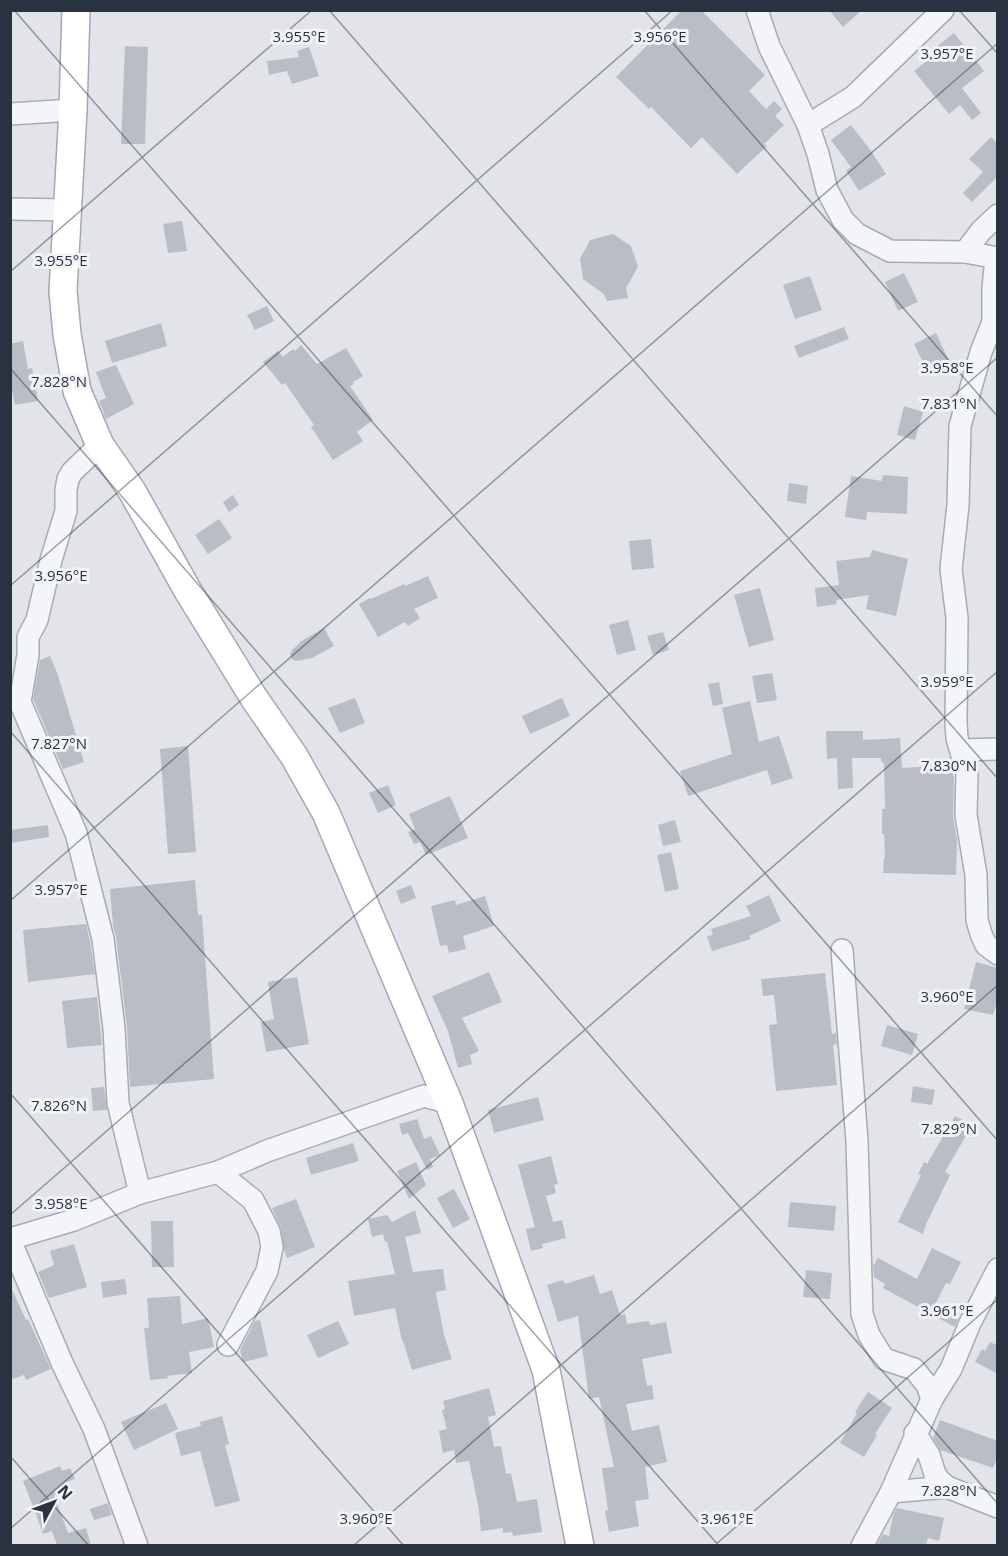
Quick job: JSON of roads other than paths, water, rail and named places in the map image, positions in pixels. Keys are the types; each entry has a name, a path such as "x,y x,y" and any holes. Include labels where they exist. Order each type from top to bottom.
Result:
{"main road":[{"path":"76,10 63,291 77,391 100,445 132,491 188,591 254,698 294,756 326,813 449,1103 546,1370 579,1545"}],"street":[{"path":"757,10 769,46 808,125 827,190 843,220 857,234 890,251 965,252 997,258 993,288 993,322 981,352 960,426 958,505 951,569 957,618 957,738 967,773 966,815 976,875 977,920 986,945 998,954"},
{"path":"808,125 854,97 943,10"},
{"path":"10,114 73,110"},
{"path":"10,209 68,210"},
{"path":"965,252 998,214"},
{"path":"100,445 72,472 69,479 66,490 66,511 51,560 37,620 28,638 28,655 20,702 75,833 103,939 114,1028 118,1103 140,1193"},
{"path":"10,631 37,620"},
{"path":"961,750 998,749"},
{"path":"842,950 857,1141 862,1314 869,1335 884,1359 914,1370 927,1385 932,1399"},
{"path":"137,1545 94,1429 63,1365 10,1240 74,1220 140,1193 218,1172 298,1140 424,1096 449,1103"},
{"path":"218,1172 253,1200 269,1231 272,1247 267,1272 228,1345"},
{"path":"862,1545 891,1492 915,1433 932,1399 951,1369 970,1323 998,1269"},
{"path":"915,1433 929,1455 939,1480 947,1487 998,1507"},
{"path":"891,1492 947,1487"}]}
